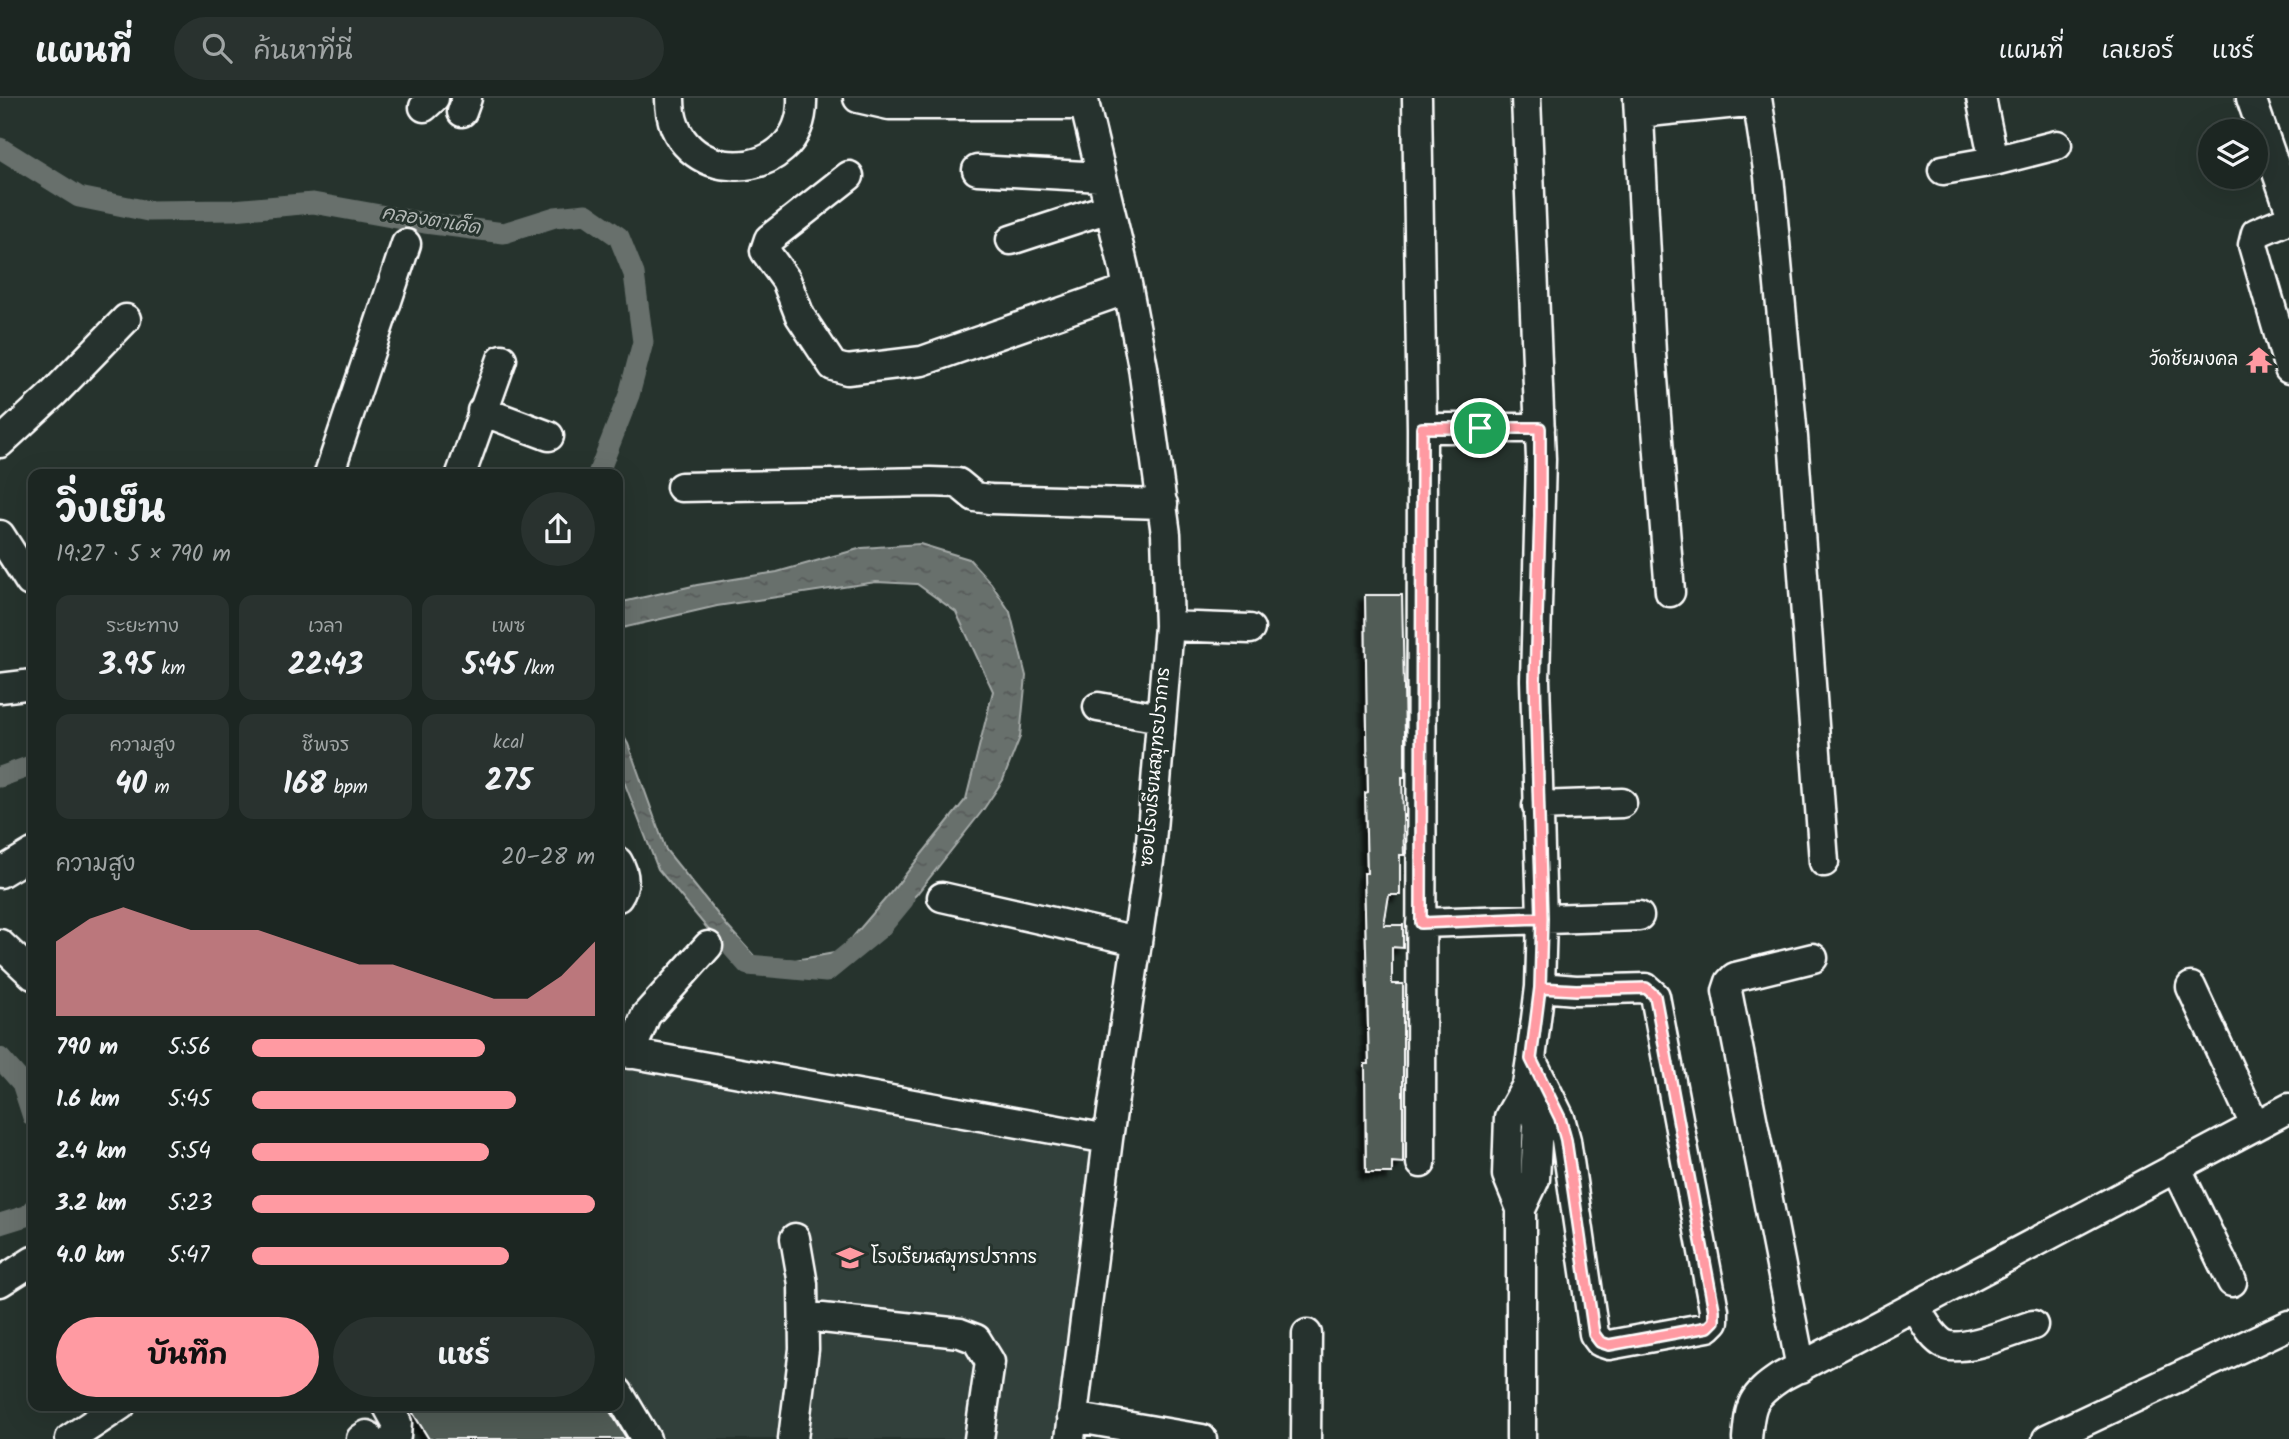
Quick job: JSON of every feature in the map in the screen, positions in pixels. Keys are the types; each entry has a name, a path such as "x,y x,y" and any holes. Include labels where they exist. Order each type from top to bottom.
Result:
{"street":[{"path":"670,98 670,111 678,134 695,153 716,164 741,167 764,161 784,147 798,126 802,98"},
{"path":"858,98 889,105 1084,102"},
{"path":"1417,98 1422,428 1421,1163"},
{"path":"1521,1439 1521,1209 1535,1179 1538,1124 1529,1072 1540,988 1542,918 1535,680 1541,501 1540,428 1526,98"},
{"path":"1981,98 1994,161"},
{"path":"2250,98 2289,207"},
{"path":"1670,592 1651,353 1638,105 1757,99 1769,176 1793,437 1824,862"},
{"name":"ซอยโรงเรียนสมุทรปราการ","path":"1071,1428 1108,1139 1150,854 1169,626 1163,504 1143,367 1128,289 1084,102"},
{"path":"1943,170 1994,161 2057,145"},
{"path":"977,170 1102,177"},
{"path":"849,176 769,239 765,251 786,280 800,316 833,366 847,370 922,361 1128,289"},
{"path":"1011,240 1109,208"},
{"path":"2289,219 2256,233 2253,245 2289,369"},
{"path":"331,469 406,244"},
{"path":"0,443 126,320"},
{"path":"463,469 502,359"},
{"path":"482,411 549,436"},
{"path":"1422,428 1540,428"},
{"path":"681,487 930,482 958,483 975,497 990,499 1163,504"},
{"path":"0,536 28,579"},
{"path":"1169,626 1251,629"},
{"path":"0,688 28,685"},
{"path":"1098,707 1161,718"},
{"path":"1537,806 1622,803"},
{"path":"0,873 28,856"},
{"path":"943,897 1137,941"},
{"path":"1421,923 1639,916"},
{"path":"0,944 28,970"},
{"path":"708,946 646,1016 624,1053 1108,1139"},
{"path":"1801,1368 1727,991 1735,977 1813,958"},
{"path":"2191,987 2255,1125"},
{"path":"1529,1072 1560,1118 1566,1140 1594,1334 1600,1342 1609,1345 1708,1327 1714,1321 1714,1310 1655,996 1646,988 1540,988"},
{"path":"1747,1439 1750,1407 1764,1389 2289,1108"},
{"path":"2176,1167 2232,1282"},
{"path":"793,1439 804,1349 803,1284 795,1238"},
{"path":"0,1282 28,1264"},
{"path":"1915,1307 1932,1333 1946,1345 1965,1346 2033,1325"},
{"path":"804,1316 960,1333 976,1339 990,1362 979,1439"},
{"path":"2047,1439 2100,1428 2289,1325"},
{"path":"1306,1439 1307,1334"},
{"path":"623,1400 646,1439"},
{"path":"70,1439 112,1411"},
{"path":"373,1438 396,1436 397,1423 390,1411"},
{"path":"1071,1428 1202,1439"}],"shaded area":[{"name":"โรงเรียนสมุทรปราการ","path":"623,1067 1094,1151 1061,1439 662,1439 623,1373"}],"water":[{"path":"920,544 969,559 991,583 1010,612 1026,676 1020,737 1003,780 983,810 916,895 848,954 821,971 748,965 722,946 658,869 623,779 623,736 666,850 755,957 795,960 840,952 966,799 993,691 956,612 917,584 876,582 717,606 623,628 623,602 697,585 777,572 862,548"}],"building":[{"path":"1365,595 1402,595 1404,855 1400,855 1400,895 1389,895 1384,925 1403,925 1403,948 1392,947 1392,984 1403,984 1403,1163 1392,1162 1392,1173 1366,1173 1365,1064 1369,1064 1364,873 1367,873 1365,793 1368,792"},
{"path":"412,1411 610,1411 627,1439 429,1439"}],"waterway":[{"name":"คลองตาเค็ด","path":"0,148 79,197 148,211 233,210 313,203 425,223 504,233 555,217 586,214 619,237 634,274 643,342 629,395 600,469"},
{"name":"คลองตาเค็ด","path":"0,777 28,767"},
{"path":"732,947 748,965 826,972 881,927 904,899"},
{"name":"คลองตาเค็ด","path":"0,1058 22,1083 28,1102"},
{"name":"คลองตาเค็ด","path":"0,1224 28,1215"}],"place":[{"name":"วัดชัยมงคล","path":"2259,360"},
{"name":"โรงเรียนสมุทรปราการ","path":"850,1258"}],"route":[{"path":"1480,428 1422,428 1421,923 1542,918 1540,988 1646,988 1655,996 1714,1310 1714,1321 1708,1327 1609,1345 1600,1342 1594,1334 1566,1140 1560,1118 1531,1059 1540,988 1542,918 1535,680 1540,428 1480,428"}]}
